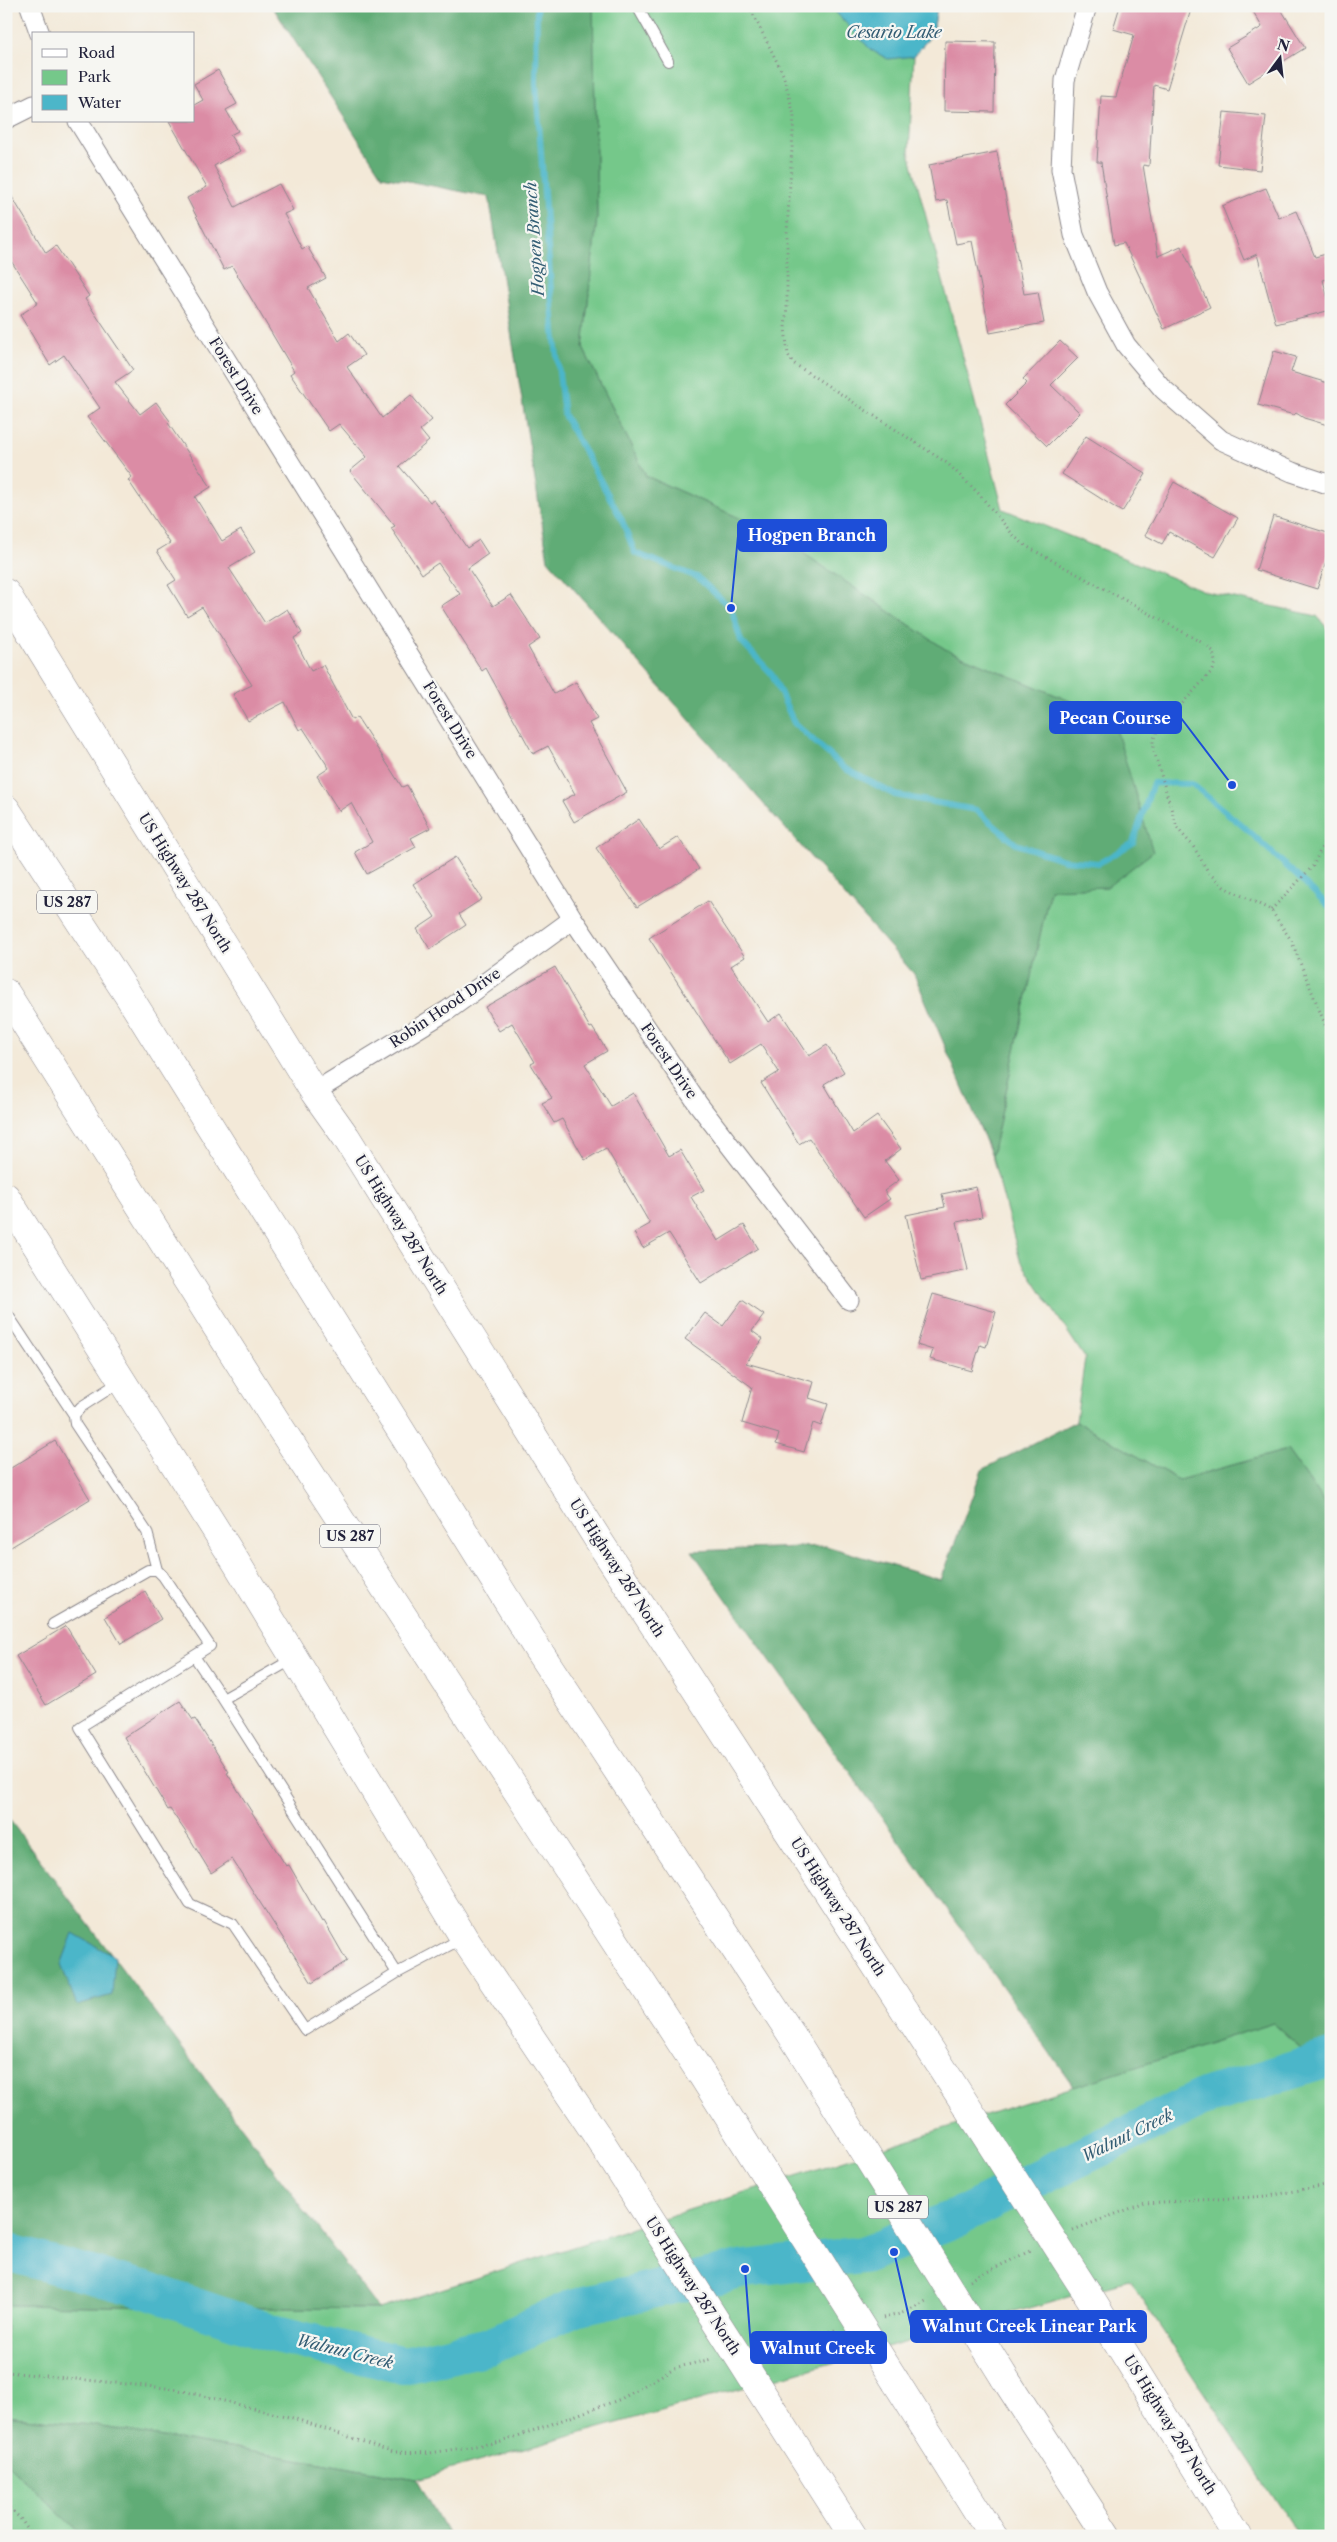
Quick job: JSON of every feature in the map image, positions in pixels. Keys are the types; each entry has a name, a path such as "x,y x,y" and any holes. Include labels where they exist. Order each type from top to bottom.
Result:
{"main road":[{"name":"US Highway 287 North","path":"6,593 314,1092 346,1137 599,1542 1087,2293 1238,2536"},
{"name":"US 287","path":"6,810 128,995 538,1650 792,2037 1004,2377 1107,2536"},
{"name":"US 287","path":"6,993 284,1435 702,2075 993,2536"},
{"name":"US Highway 287 North","path":"6,1197 295,1658 464,1938 598,2138 853,2536"}],"street":[{"path":"30,6 39,32"},
{"path":"1086,6 1064,80 1061,169 1074,234 1097,292 1126,345 1163,389 1221,440 1292,472 1331,485"},
{"path":"6,119 32,106"},
{"name":"Forest Drive","path":"79,122 573,919 698,1104 849,1300"},
{"name":"Robin Hood Drive","path":"314,1092 448,1010 573,919"}],"lane":[{"path":"637,6 668,61"},
{"path":"6,1312 74,1415 75,1424 147,1532 157,1570 210,1646 80,1727 190,1904 233,1924 305,2030 397,1973 464,1938"},
{"path":"74,1415 81,1407 122,1381"},
{"path":"53,1624 148,1570 157,1570"},
{"path":"194,1656 397,1973"},
{"path":"223,1699 295,1658"}],"path":[{"path":"749,6 783,74 794,115 787,232 787,306 785,328 788,355 793,363 947,463 978,493 1015,537 1026,546 1213,651 1215,662 1213,670 1157,731 1153,748 1177,828 1193,846 1209,873 1224,887 1271,910 1291,940 1331,1039"},
{"path":"1271,910 1313,866 1326,838"},
{"path":"1065,2234 1145,2203 1268,2196 1331,2184"},
{"path":"969,2280 1039,2247"},
{"path":"882,2318 900,2314 935,2297"},
{"path":"753,2350 845,2327"},
{"path":"6,2372 175,2389 293,2418 393,2452 430,2453 501,2442 621,2399 674,2368 716,2358"},
{"path":"6,2505 20,2518 32,2536"}],"green space":[{"path":"272,6 593,6 597,217 583,348 646,476 775,534 945,649 1113,719 1153,852 1107,887 1050,889 992,1156 914,974 548,560 489,197 382,176"},
{"path":"593,6 937,6 933,33 914,56 909,152 1003,509 1207,592 1317,616 1331,633 1331,1512 1287,1450 1179,1480 1076,1421 1085,1358 1020,1260 992,1156 1050,889 1107,887 1113,719 945,649 775,534 646,476 583,348 597,217"},
{"path":"1076,1421 1179,1480 1287,1450 1331,1512 1331,2075 1273,2023 1074,2087 692,1551 826,1546 941,1580 982,1470"},
{"path":"6,1815 379,2309 6,2305"},
{"path":"1273,2023 1331,2075 1331,2536 1299,2536 1129,2280 417,2479 90,2425 6,2416 6,2305 379,2309"},
{"path":"6,2416 90,2425 417,2479 449,2536 83,2536 6,2463"},
{"path":"6,2463 83,2536 6,2536"}],"water":[{"name":"Cesario Lake","path":"830,6 937,6 933,33 914,56 888,59 871,50"},
{"path":"73,1933 115,1957 112,1995 77,2005 61,1965"}],"building":[{"path":"1120,6 1192,6 1167,89 1154,85 1149,166 1143,165 1158,256 1181,246 1210,307 1164,329 1124,243 1114,245 1101,162 1097,162 1101,96 1116,97 1134,35 1113,29"},
{"path":"1250,6 1279,6 1305,48 1248,83 1227,48 1262,27"},
{"path":"945,41 995,42 994,112 944,111"},
{"path":"218,70 237,104 226,110 238,131 230,135 240,151 214,166 235,207 279,184 293,210 284,214 302,249 307,246 326,278 308,288 339,341 349,333 364,355 347,367 382,418 411,395 432,420 420,430 429,441 399,466 430,502 434,500 467,548 479,540 488,554 468,568 493,606 511,595 540,639 528,647 554,694 576,682 597,719 589,723 627,792 574,822 562,801 575,794 548,746 533,754 486,668 482,671 441,606 460,594 438,563 422,574 391,528 395,526 350,471 367,457 339,424 329,431 290,374 294,371 232,266 224,270 187,198 207,187 170,122 195,122 195,104 203,100 195,83"},
{"path":"1224,112 1266,116 1260,170 1218,165"},
{"path":"997,152 1024,294 1038,292 1044,323 990,333 972,241 956,244 947,200 936,202 929,165"},
{"path":"6,187 46,253 56,246 89,296 85,299 133,370 115,382 140,414 156,402 211,487 195,497 222,541 241,530 255,552 229,568 265,623 287,609 302,633 294,638 311,671 323,665 352,720 357,717 402,787 407,785 430,828 411,838 416,847 367,874 355,852 372,842 351,803 339,811 317,776 329,768 303,728 299,730 285,702 248,721 233,694 252,685 202,607 187,616 168,585 176,580 157,551 170,543 128,480 132,477 87,417 100,408 64,355 50,365 20,315 38,303 6,253"},
{"path":"1266,188 1279,218 1296,211 1315,257 1326,254 1331,278 1323,280 1331,310 1276,324 1257,254 1244,260 1222,206"},
{"path":"1060,341 1078,358 1051,385 1080,413 1047,446 1005,405 1027,383 1023,379"},
{"path":"1274,351 1296,357 1291,372 1331,384 1331,426 1304,418 1296,413 1294,415 1258,405"},
{"path":"1086,436 1146,474 1122,512 1062,474"},
{"path":"1174,482 1238,518 1215,557 1169,532 1162,544 1145,535"},
{"path":"1273,516 1331,534 1331,547 1317,589 1256,570"},
{"path":"639,819 659,849 678,837 699,869 637,907 596,848"},
{"path":"455,857 482,899 459,914 466,925 430,949 417,929 435,917 413,884"},
{"path":"708,901 745,957 731,966 768,1022 781,1013 809,1056 827,1045 844,1072 824,1084 853,1133 877,1116 901,1149 885,1161 899,1180 884,1191 890,1199 864,1217 809,1138 799,1144 761,1083 779,1072 761,1044 730,1064 649,938"},
{"path":"555,967 590,1028 592,1027 607,1051 585,1064 611,1106 633,1093 669,1156 680,1150 704,1190 691,1197 718,1241 744,1225 758,1248 701,1283 669,1233 643,1248 634,1233 650,1224 606,1148 585,1160 562,1119 554,1123 542,1103 552,1098 531,1064 535,1062 512,1023 499,1031 485,1007"},
{"path":"976,1187 982,1217 957,1222 968,1270 921,1280 906,1215 945,1207 942,1194"},
{"path":"933,1294 996,1312 986,1347 980,1345 972,1371 930,1359 933,1350 917,1345"},
{"path":"742,1300 764,1315 752,1331 763,1339 746,1363 814,1382 809,1398 828,1404 821,1426 813,1423 804,1452 776,1444 779,1434 742,1423 752,1387 685,1339 705,1313 723,1326"},
{"path":"55,1441 90,1499 6,1550 6,1471"},
{"path":"145,1592 161,1619 121,1644 105,1617"},
{"path":"66,1626 96,1675 46,1705 16,1656"},
{"path":"180,1701 193,1720 195,1719 286,1866 289,1865 347,1961 312,1983 232,1859 211,1873 170,1809 168,1810 124,1737"}],"waterway":[{"name":"Hogpen Branch","path":"537,6 536,83 554,331 564,415 621,518 635,553 697,577 731,608 741,641 772,674 794,723 844,768 895,795 976,810 1016,844 1064,860 1099,863 1133,843 1153,783 1192,784 1250,832 1331,908"},
{"name":"Walnut Creek","path":"6,2252 143,2289 272,2333 403,2365 490,2346 575,2307 745,2269 863,2255 961,2216 1204,2097 1331,2058"}],"place":[{"name":"Hogpen Branch","path":"731,608"},
{"name":"Pecan Course","path":"1232,785"},
{"name":"Walnut Creek Linear Park","path":"894,2252"},
{"name":"Walnut Creek","path":"745,2269"}]}
